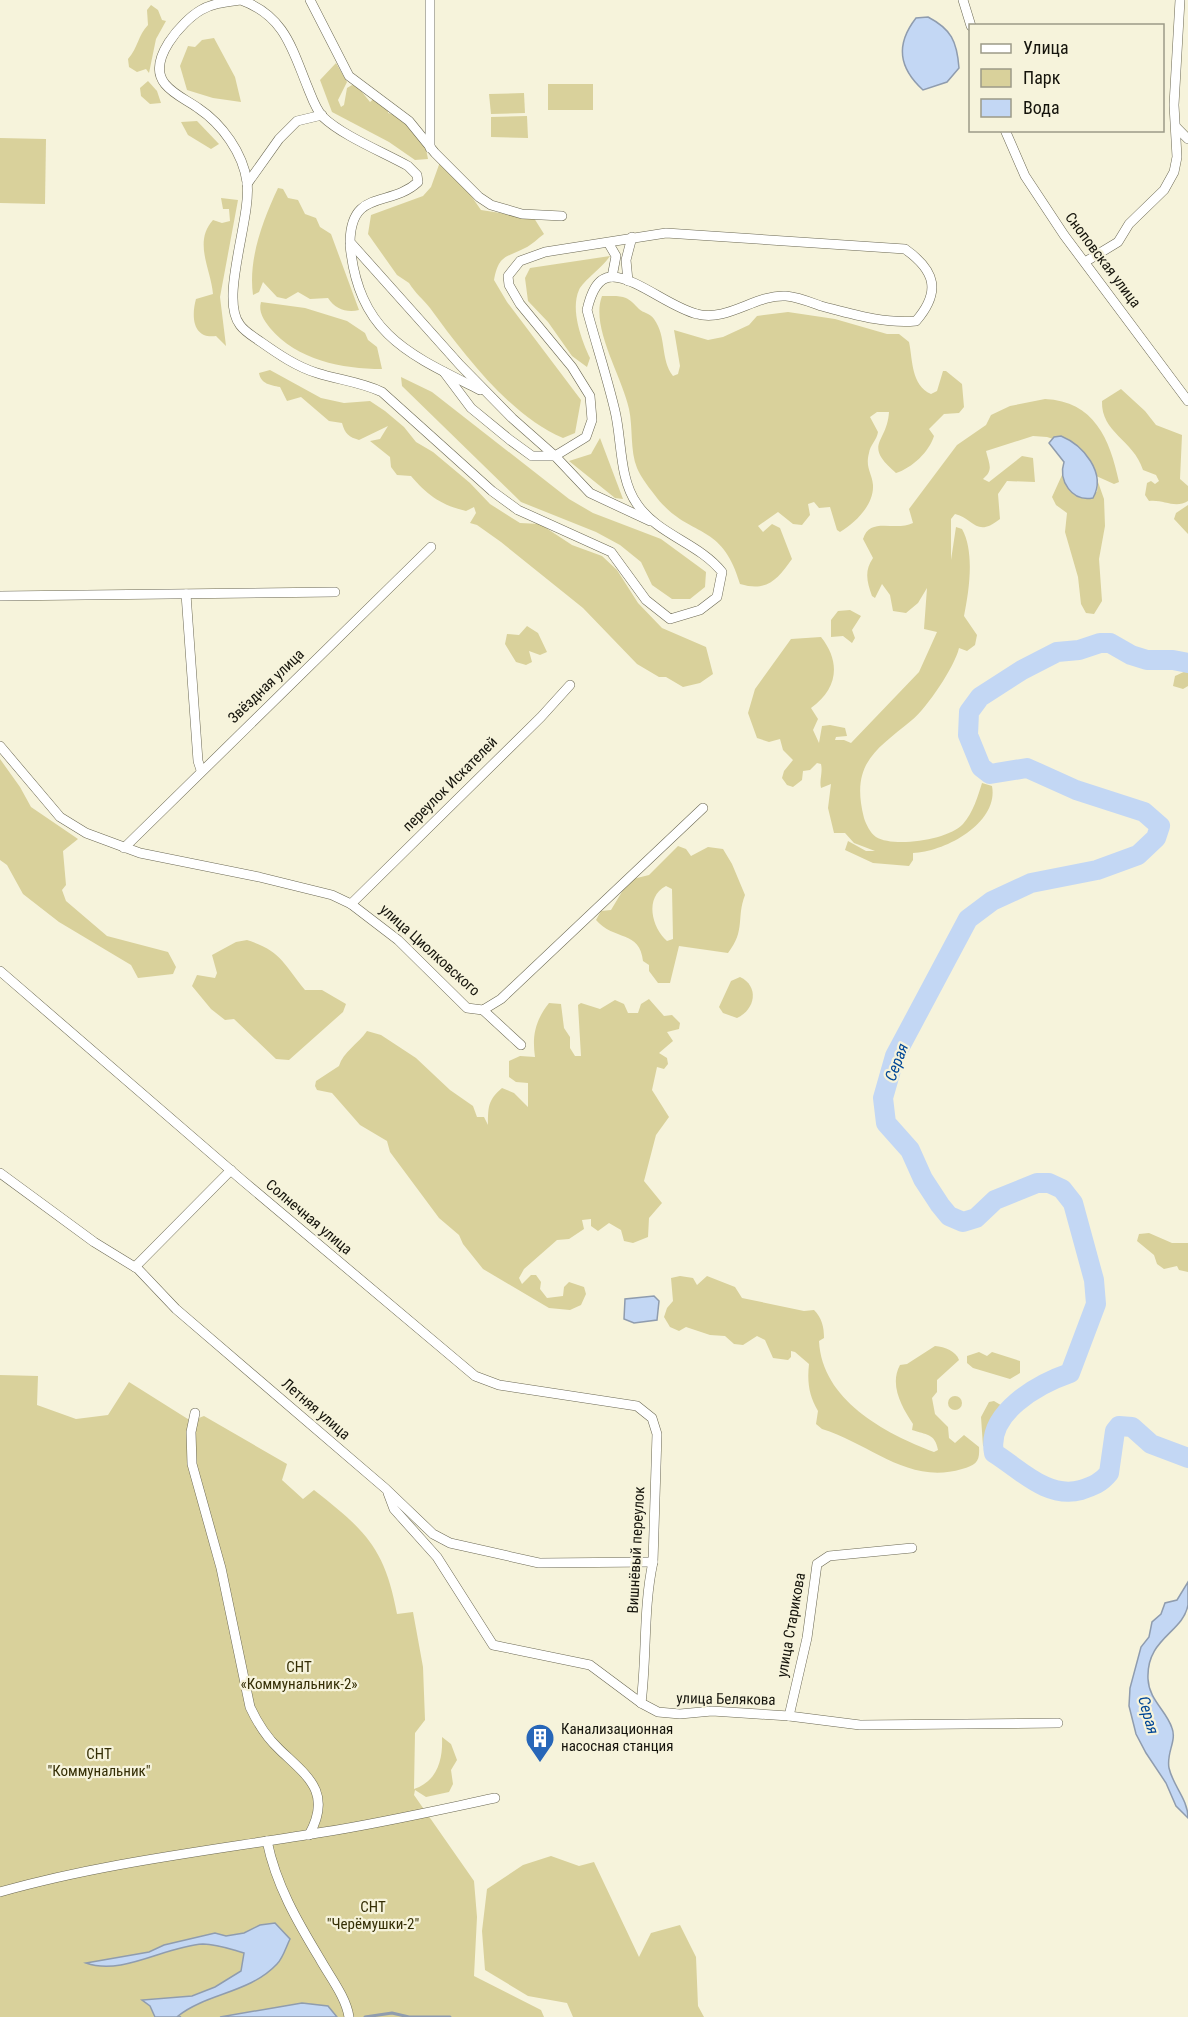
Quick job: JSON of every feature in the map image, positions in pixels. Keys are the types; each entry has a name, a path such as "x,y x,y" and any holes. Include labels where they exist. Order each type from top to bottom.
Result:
{"street":[{"path":"350,242 430,334 590,493 653,522 712,560 722,572 717,597 700,610 670,619 646,600 611,552 518,510 492,491 382,392 367,385 315,373 287,360 240,325 233,310 247,184 244,167 234,146 206,113 180,97 163,82 160,68 162,57 168,42 184,23 202,9 219,3 241,0 272,16 287,36 322,115 333,125 408,166 417,175 418,182 410,190 382,197 356,212 350,227 350,242 353,267 368,306 380,328 426,363 487,393"},
{"path":"310,0 349,76 409,121 430,148 478,196 491,205 522,214 562,216"},
{"path":"430,0 430,148"},
{"path":"963,0 970,24"},
{"path":"1085,262 1118,242 1129,224 1164,190 1174,172 1177,158 1174,105 1180,0"},
{"path":"247,184 279,139 297,121 322,115"},
{"path":"1177,128 1188,139"},
{"name":"Сноповская улица","path":"1006,132 1025,176 1085,262 1188,401"},
{"path":"444,372 471,408 532,456 555,456 586,437 592,420 590,396 572,367 520,304 509,285 508,276 520,261 544,252 609,244 632,237 666,233 905,249 922,261 932,278 931,296 928,307 916,321 880,320 785,296 715,315 700,315 684,310 628,281 612,276 601,281 590,294 587,310 616,413 627,480 636,503 653,522"},
{"path":"628,281 626,260 632,237"},
{"path":"609,244 616,256 612,276"},
{"name":"Звёздная улица","path":"123,848 431,548"},
{"path":"0,596 335,592"},
{"path":"186,594 198,761 201,770"},
{"name":"переулок Искателей","path":"351,904 541,717 570,685"},
{"name":"улица Циолковского","path":"0,746 60,818 86,833 123,848 332,895 351,904 398,940 467,1008 483,1010 501,999 703,808"},
{"name":"Солнечная улица","path":"0,971 475,1376 499,1385 637,1406"},
{"path":"483,1010 521,1045"},
{"path":"135,1267 231,1170"},
{"name":"Летняя улица","path":"0,1173 94,1242 135,1267 176,1309 386,1489 433,1534 450,1543 539,1563 652,1562"},
{"name":"Вишнёвый переулок","path":"637,1406 652,1418 657,1434 652,1562 642,1703"},
{"path":"195,1413 191,1432 192,1464 221,1568 250,1707 257,1722 277,1748 312,1781 319,1810 317,1820 309,1835"},
{"name":"улица Белякова","path":"386,1489 394,1509 437,1557 493,1645 590,1665 658,1712 680,1714 712,1711 789,1716 860,1725 1058,1723"},
{"name":"улица Старикова","path":"789,1716 807,1638 817,1564 829,1556 912,1548"},
{"path":"0,1892 37,1882 158,1858 309,1835 495,1798"},
{"path":"267,1841 277,1881 294,1916 339,1992 349,2017"}],"green space":[{"path":"151,5 158,10 162,20 166,21 156,39 149,73 146,69 137,72 129,67 128,59 148,25 147,10"},
{"path":"214,38 235,77 241,102 213,98 187,90 180,66 188,46 195,47 202,40"},
{"path":"336,63 347,82 338,100 341,107 344,105 347,88 352,85 358,87 370,102 376,97 388,103 388,113 399,116 424,139 428,159 415,160 389,142 332,112 320,80"},
{"path":"148,81 157,91 161,103 150,104 141,96 140,88"},
{"path":"548,84 593,84 593,110 548,110"},
{"path":"524,93 525,113 491,114 489,94"},
{"path":"527,116 528,138 491,137 491,117"},
{"path":"197,121 219,144 211,149 188,135 181,122"},
{"path":"0,138 46,139 45,204 0,203"},
{"path":"440,162 465,187 481,210 534,218 544,234 528,247 504,258 498,266 494,280 507,302 581,400 575,433 563,438 524,415 506,399 457,344 409,283 397,275 368,234 371,215 423,196 431,187"},
{"path":"278,188 283,189 288,198 298,200 305,214 316,218 320,227 331,234 359,310 342,309 328,298 310,299 298,292 286,299 277,297 263,282 259,292 253,295 253,268 258,240"},
{"path":"221,198 238,200 220,297 226,346 216,336 202,334 194,319 196,299 213,294 204,246 207,228 213,220 222,223 230,221 229,209 223,209"},
{"path":"610,256 581,286 577,298 576,316 590,358 587,367 572,356 548,322 528,301 525,278 530,268"},
{"path":"602,296 627,298 652,317 661,333 666,362 673,376 678,374 680,366 674,330 708,340 723,337 749,325 757,316 788,312 835,319 887,334 899,334 909,342 916,379 924,390 931,394 937,391 943,371 946,371 962,384 964,407 959,413 944,414 929,429 934,436 924,453 908,467 896,473 880,456 878,449 889,412 877,412 870,417 878,432 868,458 873,492 863,512 840,532 837,530 830,507 819,508 814,502 808,504 810,515 802,525 793,524 778,512 758,526 763,532 772,524 780,528 792,559 776,578 764,585 740,584 733,564 715,540 669,511 639,472 633,454 629,409 603,337 599,308"},
{"path":"261,302 305,308 347,321 365,333 368,340 377,347 382,369 336,364 293,348 268,325 261,313"},
{"path":"270,370 321,398 344,403 370,401 404,427 416,442 433,452 470,483 490,504 520,523 540,524 572,545 602,556 617,570 638,603 662,628 706,647 713,674 700,683 683,687 637,664 583,608 501,542 477,525 470,523 476,513 474,507 466,511 449,506 429,494 411,476 397,475 391,467 390,457 370,441 380,439 388,426 359,440 353,438 346,432 342,423 329,421 301,397 287,401 280,387 266,383 260,377 259,373"},
{"path":"401,377 432,392 569,499 593,513 661,539 706,572 705,587 690,599 672,599 652,585 641,562 620,545 596,532 521,502 402,386"},
{"path":"1121,389 1145,411 1156,425 1182,435 1180,479 1188,486 1188,501 1174,504 1149,501 1145,495 1147,483 1151,481 1155,484 1159,481 1156,475 1143,470 1132,451 1112,429 1103,412 1102,401"},
{"path":"1045,399 1062,401 1076,407 1097,425 1111,451 1119,482 1114,484 1094,475 1072,445 1047,437 1033,436 986,451 990,470 983,479 989,482 1022,456 1033,458 1035,482 1007,481 998,494 1000,519 986,527 976,526 955,514 951,519 951,560 956,527 962,529 966,538 970,560 964,616 977,635 975,645 967,651 959,648 946,676 925,706 887,740 869,760 861,784 861,799 868,828 876,837 895,842 907,842 934,838 956,830 967,820 982,783 992,786 992,799 979,823 967,833 940,847 913,853 913,860 909,866 873,863 845,850 848,841 866,851 875,851 854,843 845,833 834,833 828,808 831,784 821,788 821,764 817,763 810,770 803,771 802,780 793,787 787,785 782,778 784,771 793,760 783,750 780,739 769,742 757,738 748,713 755,689 791,639 821,637 832,656 834,675 827,692 811,708 818,719 813,730 819,743 822,726 845,728 847,736 836,737 835,740 851,743 919,672 937,632 924,629 927,588 918,603 906,613 893,611 890,595 882,584 875,598 872,596 867,577 868,567 873,558 863,539 866,532 877,526 899,526 913,523 909,509 957,445 986,425 991,415 1010,406"},
{"path":"600,438 623,499 615,498 569,461 591,454"},
{"path":"1062,475 1097,492 1098,482 1104,499 1105,526 1099,559 1102,601 1094,614 1086,613 1081,604 1078,577 1065,532 1067,513 1056,505 1052,497"},
{"path":"1188,505 1188,534 1174,519 1176,513"},
{"path":"850,610 861,616 852,630 855,638 852,643 843,636 831,637 831,620 838,611"},
{"path":"527,626 538,633 547,652 540,655 529,651 532,662 526,665 516,662 505,644 507,634 519,635"},
{"path":"1188,670 1188,686 1183,689 1173,686 1175,676"},
{"path":"0,759 31,807 78,839 63,851 66,885 62,890 66,901 107,936 168,952 176,967 173,974 138,978 131,965 59,922 23,894 7,865 0,860"},
{"path":"678,846 686,849 691,856 708,847 723,849 745,895 739,931 728,953 679,946 670,983 658,983 649,971 649,965 643,961 637,944 603,927 596,920 601,911 611,910 629,880 649,875","holes":["666,886 672,889 673,939 667,941 654,921 653,905 659,891"]},
{"path":"247,940 267,949 280,959 305,990 322,990 346,1004 343,1012 289,1060 276,1059 234,1019 225,1020 211,1009 192,986 197,975 215,978 217,973 212,955 236,942"},
{"path":"740,977 750,986 753,998 748,1009 737,1018 723,1013 719,1007 731,981"},
{"path":"649,999 664,1016 672,1015 680,1023 679,1029 667,1032 673,1041 659,1053 667,1058 668,1064 664,1069 657,1067 652,1090 669,1117 656,1135 644,1181 662,1203 649,1218 648,1237 633,1243 624,1241 621,1230 609,1223 598,1231 591,1226 591,1219 582,1220 584,1229 569,1239 557,1240 524,1269 519,1278 522,1284 531,1275 536,1275 541,1282 540,1289 547,1298 563,1296 564,1287 569,1282 584,1287 586,1294 581,1305 570,1310 549,1308 483,1269 463,1244 459,1235 439,1218 390,1152 387,1141 360,1125 332,1093 317,1090 315,1086 316,1081 339,1066 344,1056 367,1031 381,1035 416,1058 450,1090 473,1106 477,1117 484,1117 488,1125 490,1104 502,1088 514,1093 528,1107 528,1083 516,1082 509,1077 509,1061 520,1056 535,1057 536,1029 540,1016 549,1003 561,1004 564,1028 570,1037 570,1048 575,1056 581,1056 578,1005 581,1003 600,1009 615,1000 624,1004 628,1013 638,1013 641,1004"},
{"path":"1149,1233 1172,1243 1188,1243 1188,1272 1179,1270 1177,1266 1164,1269 1157,1264 1154,1255 1137,1241 1139,1234"},
{"path":"680,1276 693,1278 697,1285 707,1276 735,1287 742,1298 804,1311 814,1310 823,1326 824,1338 819,1341 823,1362 831,1381 844,1397 876,1424 934,1452 938,1450 935,1440 926,1434 912,1430 913,1424 898,1396 897,1373 900,1365 907,1364 935,1346 953,1352 959,1360 937,1380 937,1392 932,1398 935,1414 948,1427 949,1438 955,1443 964,1435 979,1447 976,1462 962,1469 924,1472 890,1461 822,1429 816,1424 818,1411 809,1389 809,1364 795,1352 791,1351 791,1357 788,1360 773,1358 765,1340 757,1336 743,1345 734,1344 725,1336 710,1335 686,1327 679,1331 670,1327 664,1317 673,1301 671,1278"},
{"path":"979,1352 987,1356 992,1352 1020,1361 1020,1373 1010,1379 973,1368 967,1363 967,1356"},
{"path":"0,1375 38,1376 37,1405 76,1419 108,1415 129,1382 191,1421 204,1416 287,1464 282,1480 303,1499 314,1490 360,1529 379,1556 386,1572 397,1614 413,1612 423,1667 425,1720 415,1733 414,1789 429,1781 434,1775 440,1761 442,1737 451,1744 457,1760 451,1770 453,1784 449,1792 426,1797 415,1790 414,1795 474,1881 477,1917 474,1976 541,2010 544,2017 0,2017"},
{"path":"952,1396 958,1396 962,1403 958,1410 952,1410 948,1406 948,1400"},
{"path":"994,1401 1004,1407 1000,1415 1002,1432 998,1443 994,1446 983,1446 981,1417 989,1402"},
{"path":"551,1856 579,1866 594,1862 639,1957 651,1933 680,1925 696,1957 698,2006 704,2017 573,2017 567,2003 528,1996 485,1970 482,1931 487,1889 523,1865"}],"water":[{"path":"928,17 942,26 951,37 957,50 959,68 947,82 923,90 915,82 905,65 903,47 909,28 916,18"},
{"path":"1061,436 1077,446 1091,461 1097,479 1097,489 1093,498 1079,497 1068,489 1063,476 1064,462 1049,443 1054,437"},
{"path":"654,1296 659,1301 657,1320 634,1323 624,1319 625,1299"},
{"path":"1188,1582 1188,1605 1185,1615 1158,1645 1149,1665 1148,1679 1151,1693 1172,1728 1173,1738 1168,1763 1186,1805 1188,1818 1176,1806 1166,1783 1146,1753 1136,1734 1129,1706 1130,1688 1141,1647 1149,1637 1152,1622 1161,1614 1165,1603 1177,1600"},
{"path":"275,1923 290,1939 277,1964 254,1981 189,2008 178,2016 181,2017 155,2017 150,2006 142,2000 192,1996 215,1987 241,1971 244,1953 203,1944 115,1966 86,1963 149,1952 164,1945 215,1933 226,1936 244,1933 260,1925"},
{"path":"302,2003 328,2006 337,2017 220,2017"}],"waterway":[{"name":"Серая","path":"1188,663 1173,660 1147,660 1131,655 1110,643 1057,652 1022,670 980,697 969,712 968,735 981,767 990,774 1027,768 1076,790 1144,812 1160,826 1156,838 1138,855 1097,870 1031,883 992,901 968,919 895,1056 883,1098 886,1123 910,1150 923,1179 949,1216 963,1222 976,1218 995,1200 1037,1183 1049,1183 1062,1189 1073,1203 1094,1280 1096,1304 1070,1373 1030,1393 1006,1413 998,1425 994,1439 994,1453 1046,1487 1069,1492 1093,1486 1109,1473 1115,1431 1119,1426 1132,1427 1151,1444 1188,1458"},
{"path":"365,2017 392,2013 409,2017 450,2017"}],"place":[{"name":"Канализационная насосная станция","path":"540,1764"}],"park label":[{"name":"СНТ «Коммунальник-2»","path":"299,1676"},
{"name":"СНТ \"Коммунальник\"","path":"99,1762"},
{"name":"СНТ \"Черёмушки-2\"","path":"373,1916"}]}
